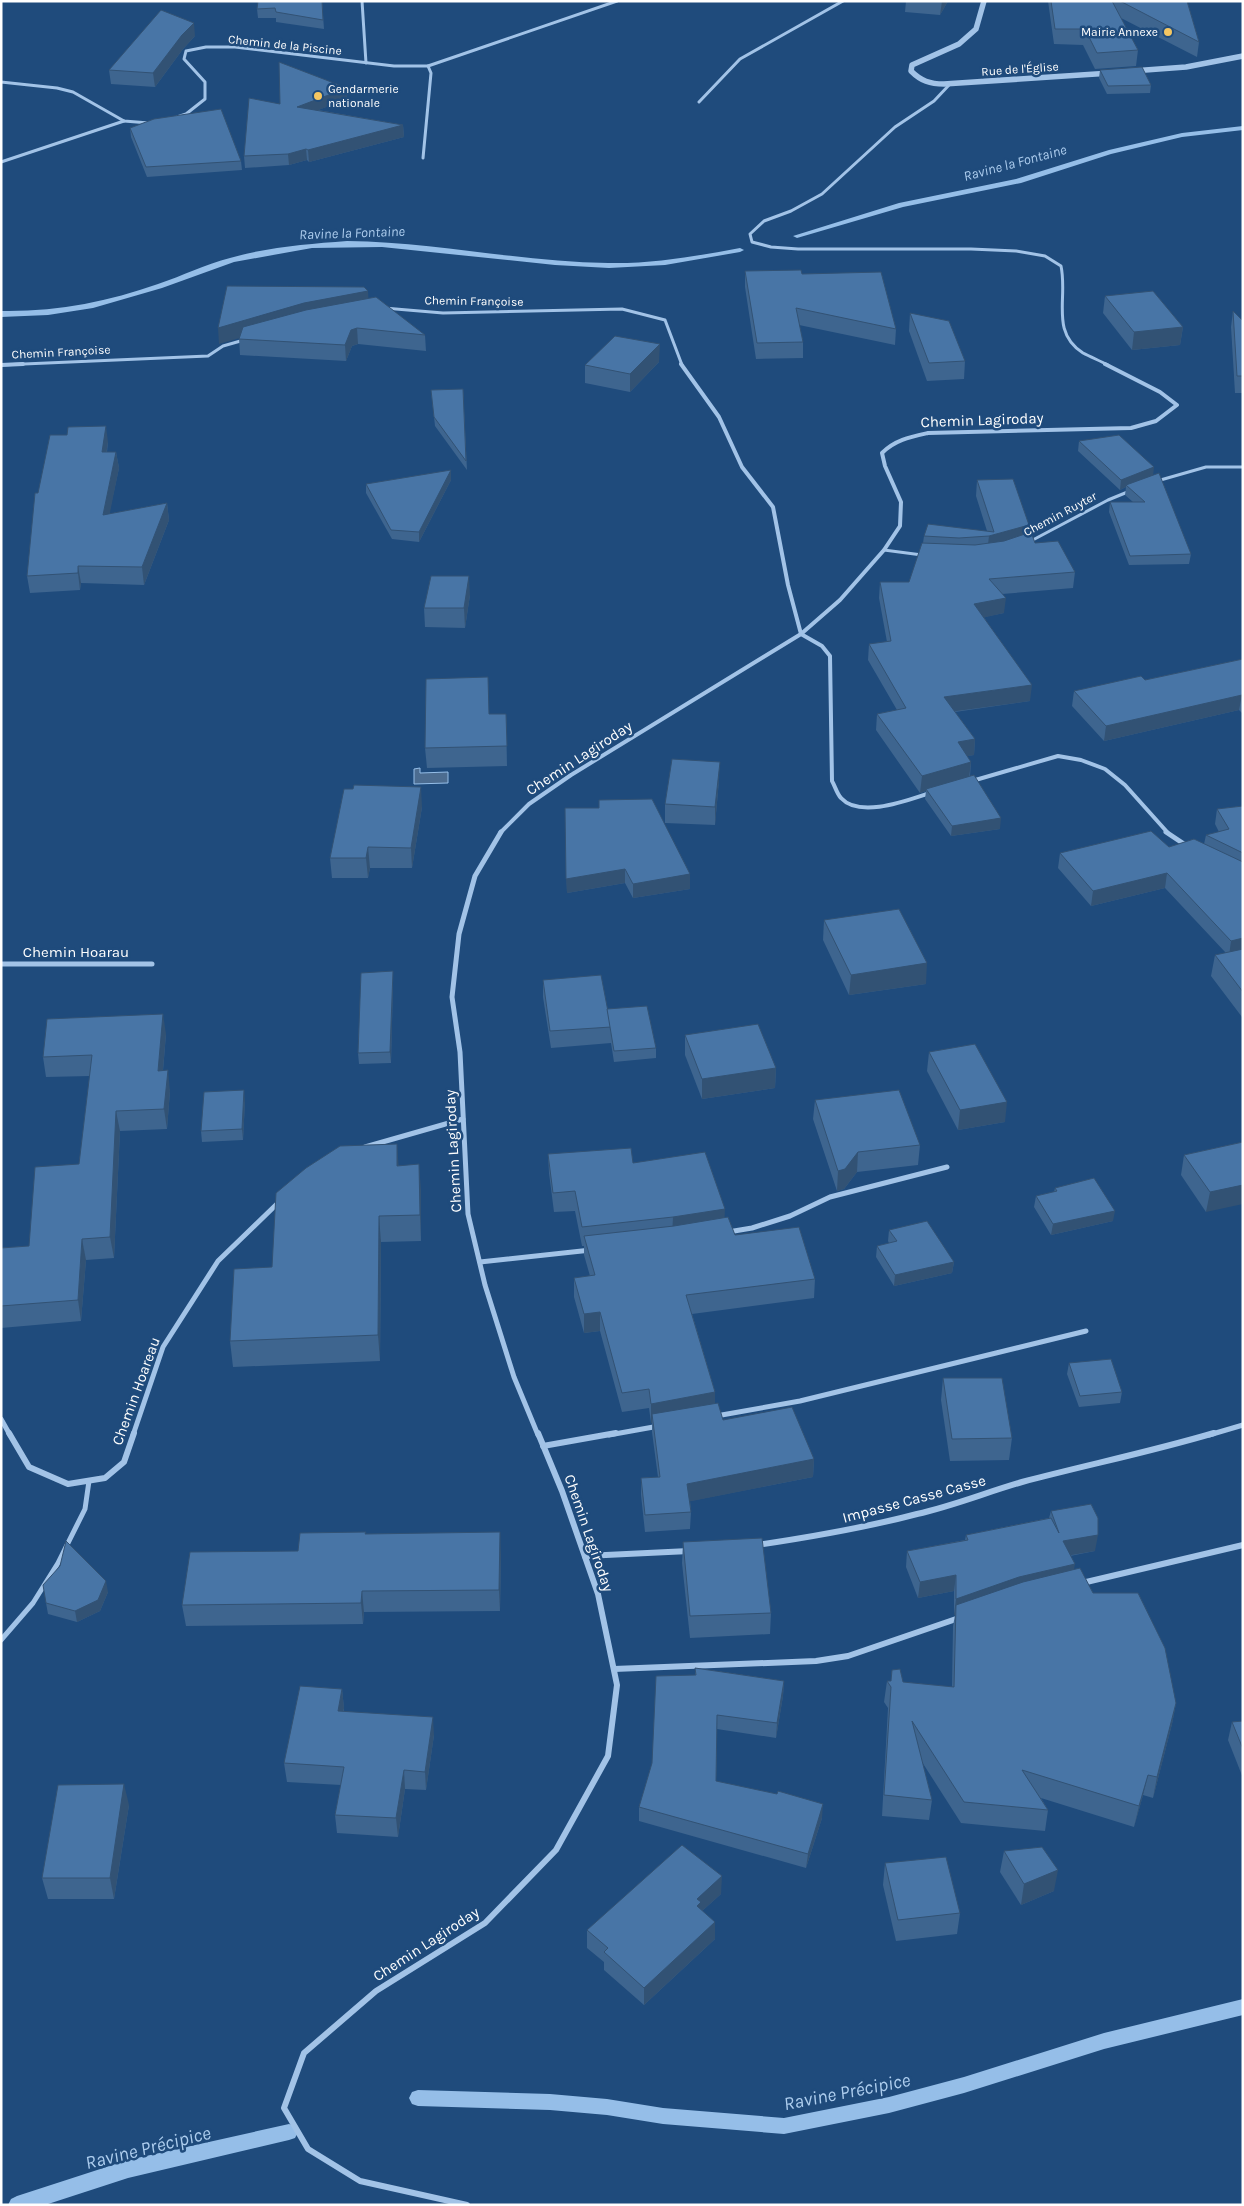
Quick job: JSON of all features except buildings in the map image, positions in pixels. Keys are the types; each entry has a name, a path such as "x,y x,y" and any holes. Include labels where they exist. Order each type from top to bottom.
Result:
{"street":[{"path":"362,1 366,63"},
{"name":"Chemin de la Piscine","path":"169,119 186,114 205,99 205,82 184,59 186,51 206,47 235,47 394,66 428,66 617,1"},
{"path":"699,102 740,59 842,1"},
{"name":"Rue de l'Église","path":"984,1 976,29 959,44 912,65 911,71 920,81 935,85 1114,72"},
{"path":"1124,72 1186,67 1243,56"},
{"path":"423,158 431,73 428,66"},
{"path":"1,82 57,88 73,92 124,121 152,124"},
{"name":"Chemin Lagiroday","path":"467,2205 360,2181 308,2149 284,2108 304,2053 376,1991 485,1922 556,1850 608,1756 617,1685 598,1594 562,1491 514,1377 468,1214 460,1052 452,997 459,934 475,876 499,834 529,804 572,775 801,634 840,600 884,550 900,526 901,502 885,466 882,453 890,444 906,437 928,433 1131,428 1152,423 1168,415 1177,405 1160,392 1082,352 1069,340 1062,327 1064,280 1061,266 1044,256 1016,251 971,249 798,249 771,247 752,242 750,234 764,222 791,211 822,194 895,126 934,101 950,84"},
{"path":"1,162 124,121"},
{"name":"Chemin Françoise","path":"378,309 387,307 443,313 550,312 622,308 665,320 680,364 719,417 742,467 773,507 788,585 801,634"},
{"name":"Chemin Françoise","path":"1,365 208,356 222,346 250,338"},
{"path":"801,634 822,646 830,656 832,781 841,799 859,807 885,807 939,791"},
{"path":"966,783 1058,756 1081,760 1105,769 1125,786 1167,833 1192,849"},
{"name":"Chemin Hoarau","path":"1,964 152,964"},
{"path":"358,1151 367,1146 463,1119"},
{"path":"717,1234 752,1228 790,1216 830,1197 947,1167"},
{"name":"Chemin Hoareau","path":"1,1419 29,1467 68,1484 105,1478 124,1462 163,1347 218,1261 284,1197"},
{"path":"480,1262 596,1250"},
{"path":"705,1418 800,1401 1086,1331"},
{"path":"543,1446 667,1424"},
{"name":"Impasse Casse Casse","path":"754,1546 821,1536 919,1514 1004,1487 1072,1469 1149,1452 1243,1425"},
{"path":"1074,1584 1243,1545"},
{"path":"585,1556 694,1550"},
{"path":"614,1669 816,1661 848,1656 967,1615"}],"lane":[{"path":"1148,484 1175,474 1206,467 1243,467"},
{"name":"Chemin Ruyter","path":"1024,545 1108,500 1132,490"},
{"path":"884,550 925,555"},
{"path":"1,1640 33,1603 58,1563 85,1509 89,1481"}],"water":[{"path":"420,768 420,773 448,772 448,783 414,784 414,769"}],"waterway":[{"name":"Ravine la Fontaine","path":"797,236 902,205 1018,181 1109,152 1182,135 1243,128"},
{"name":"Ravine la Fontaine","path":"1,314 48,313 93,306 159,287 231,260 251,255 312,246 382,244 555,263 609,266 665,262 740,250"},
{"name":"Ravine Précipice","path":"418,2098 550,2102 607,2107 663,2116 784,2126 889,2105 964,2085 1104,2041 1243,2007"},
{"name":"Ravine Précipice","path":"17,2205 128,2169 289,2132"}],"place":[{"name":"Mairie Annexe","path":"1168,32"},
{"name":"Gendarmerie nationale","path":"318,96"}]}
